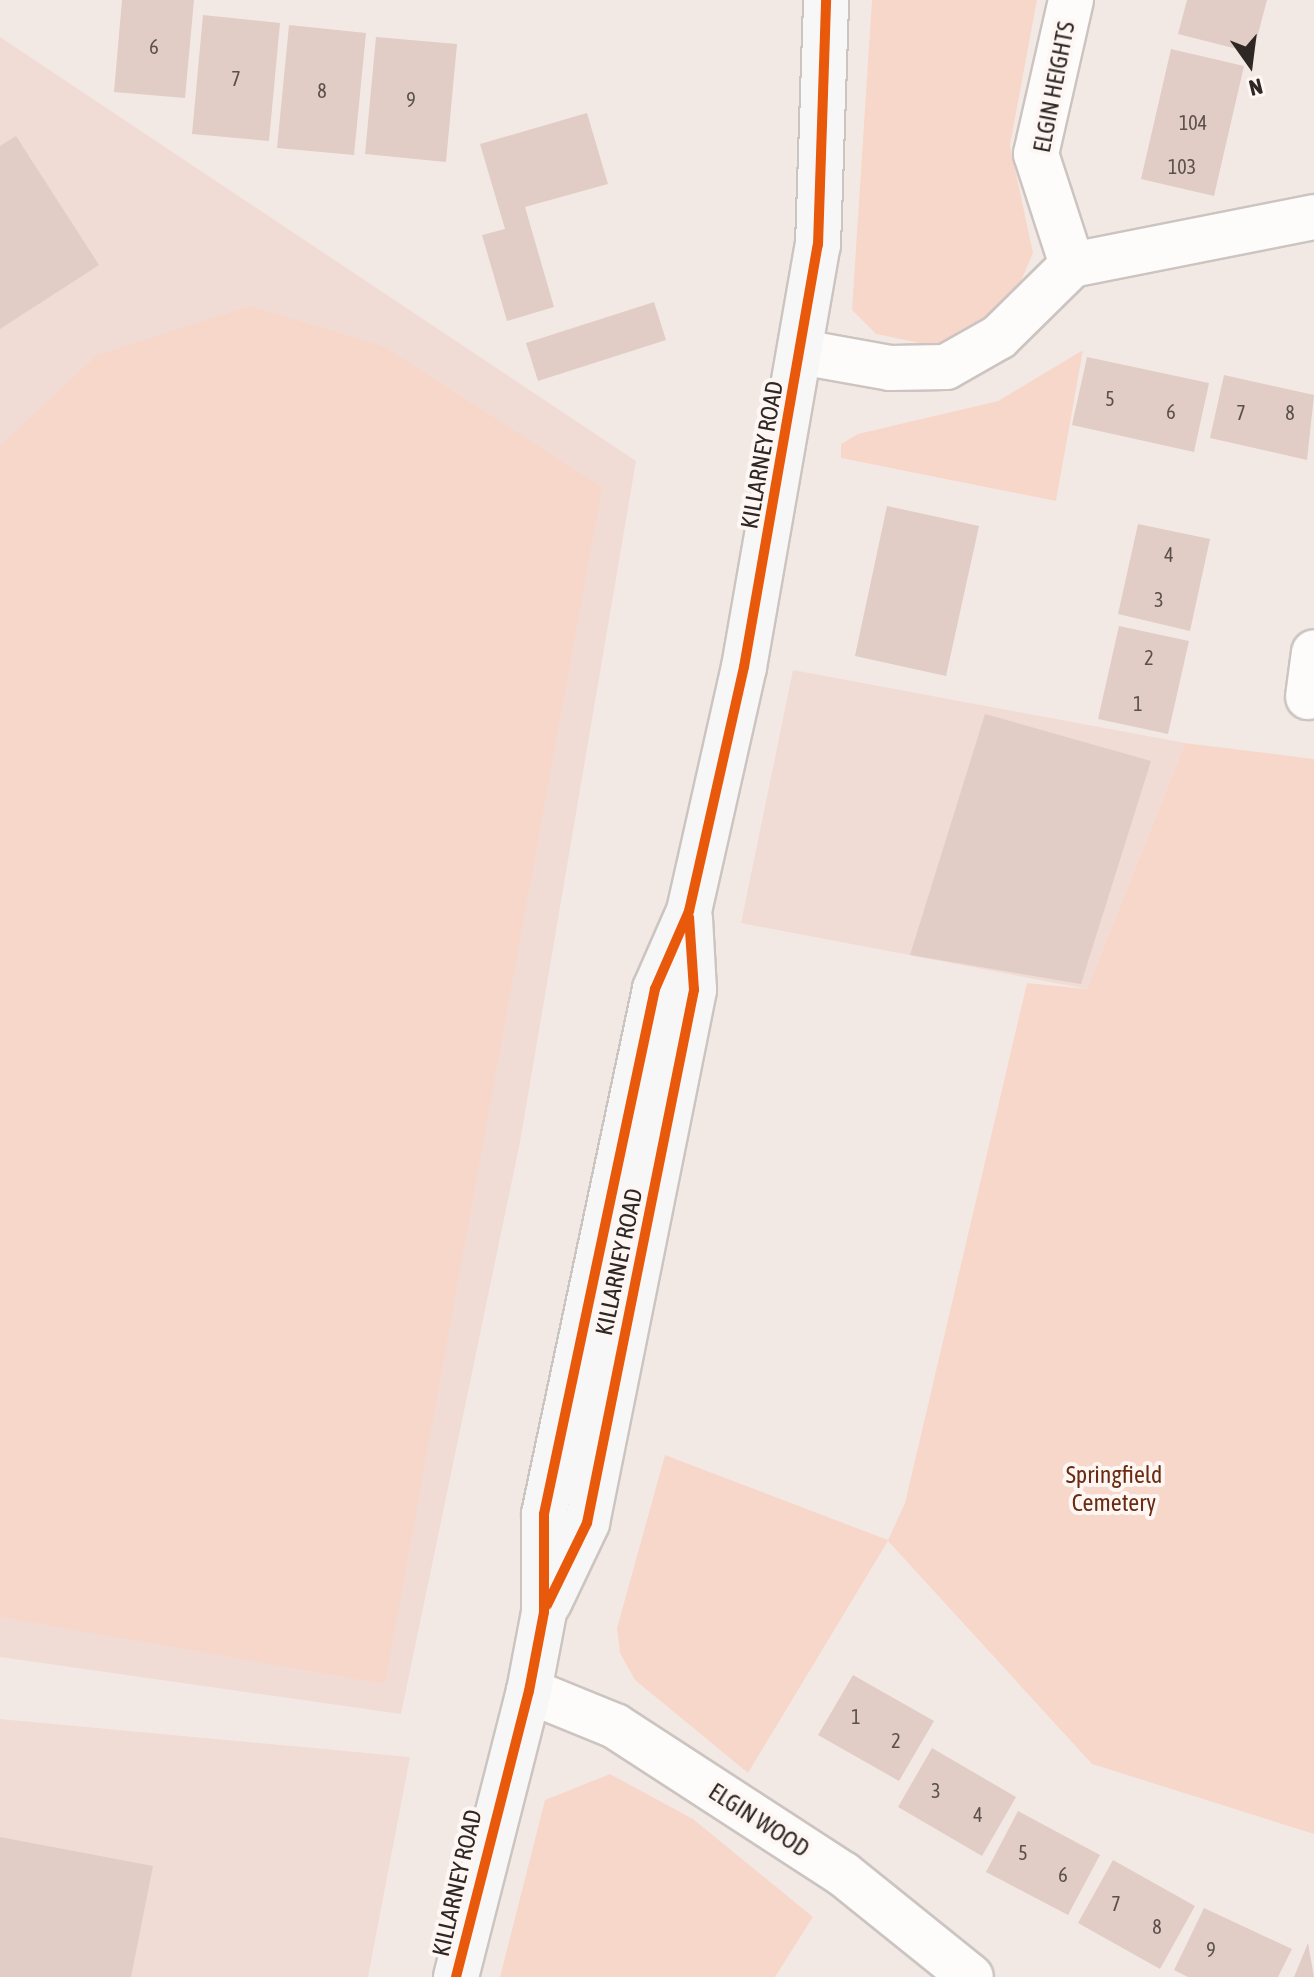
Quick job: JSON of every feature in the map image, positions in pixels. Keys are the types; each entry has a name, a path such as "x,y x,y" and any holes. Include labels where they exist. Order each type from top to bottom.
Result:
{"main road":[{"name":"KILLARNEY ROAD","path":"456,1977 529,1691 544,1612 544,1514 655,989 689,911 801,352 818,245 826,0"}],"street":[{"name":"ELGIN HEIGHTS","path":"1071,0 1036,154 1072,265"},
{"path":"801,352 890,368 946,367 999,337 1072,265 1314,217"},
{"path":"1308,697 1314,652"},
{"name":"ELGIN WOOD","path":"529,1691 629,1734 843,1874 971,1977"}],"shaded area":[{"path":"0,37 636,461 520,1142 401,1714 0,1657"},
{"path":"793,670 1185,743 1087,989 741,923"},
{"path":"0,1719 410,1757 368,1977 0,1977"}],"green space":[{"path":"872,0 1037,0 1010,145 1033,253 1005,318 949,349 876,334 852,310"},
{"path":"250,306 383,346 602,487 385,1684 0,1617 0,446 97,355"},
{"path":"1083,350 1056,501 841,458 841,444 858,434 998,401"},
{"name":"Springfield Cemetery","path":"1185,743 1314,759 1314,1834 1092,1764 888,1541 748,1773 635,1680 620,1653 617,1628 665,1455 888,1540 905,1503 1027,983 1087,989"},
{"path":"610,1774 693,1819 813,1917 775,1977 500,1977 545,1800"}],"building":[{"path":"122,0 194,0 185,98 114,92"},
{"path":"1187,0 1267,0 1253,53 1178,34"},
{"path":"203,15 280,23 269,141 192,134"},
{"path":"289,25 366,33 354,155 277,148"},
{"path":"376,37 457,44 446,162 365,154"},
{"path":"1171,49 1244,66 1214,196 1141,179"},
{"path":"587,113 608,184 525,207 554,307 507,321 482,235 505,229 480,144"},
{"path":"16,136 99,265 0,329 0,146"},
{"path":"654,302 666,340 538,381 526,343"},
{"path":"1087,357 1209,383 1194,452 1072,425"},
{"path":"1224,375 1314,395 1307,460 1210,438"},
{"path":"887,506 979,526 946,676 855,656"},
{"path":"1138,524 1210,539 1190,631 1118,614"},
{"path":"1119,626 1189,641 1168,734 1098,719"},
{"path":"985,714 1151,761 1081,984 910,955"},
{"path":"853,1675 934,1721 899,1781 818,1735"},
{"path":"932,1748 1016,1797 982,1856 898,1807"},
{"path":"1018,1811 1100,1855 1068,1915 986,1872"},
{"path":"0,1837 153,1866 131,1977 0,1977"},
{"path":"1113,1860 1195,1906 1160,1969 1078,1923"},
{"path":"1204,1908 1292,1949 1278,1977 1188,1977 1174,1970"},
{"path":"1308,1943 1314,1977 1294,1977"}],"cycle path":[{"path":"456,1977 529,1691 544,1612 544,1514 655,989 689,911 744,667 818,245 826,0"},
{"path":"547,1605 587,1523 694,990 689,917"}]}
